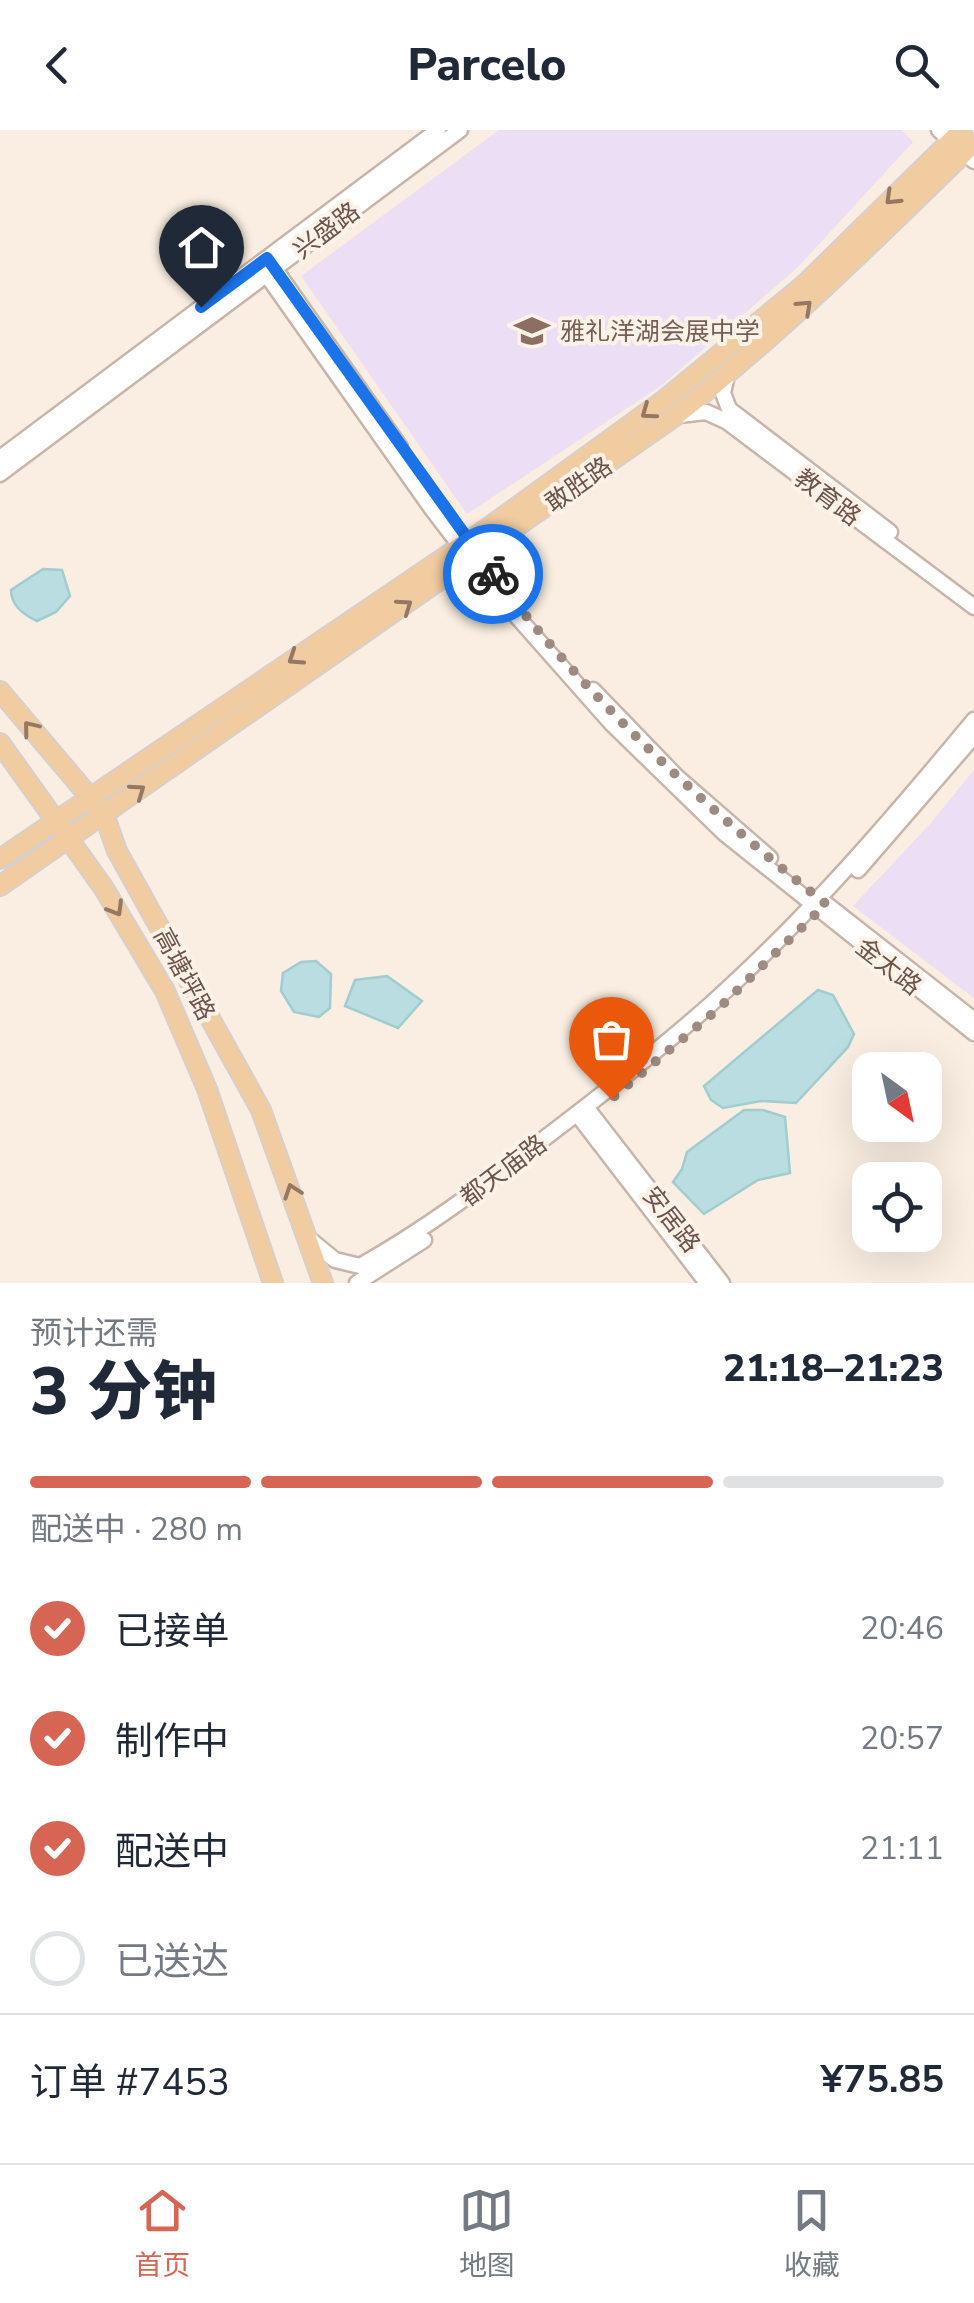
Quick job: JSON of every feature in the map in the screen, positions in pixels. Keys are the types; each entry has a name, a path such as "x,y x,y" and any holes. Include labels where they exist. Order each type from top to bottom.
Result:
{"main road":[{"name":"敢胜路","path":"0,859 674,417 728,375 856,259 962,141"},
{"name":"敢胜路","path":"0,886 469,550 663,401 804,285 962,141"},
{"name":"高塘坪路","path":"0,691 104,814 116,851 261,1110 324,1283"},
{"name":"高塘坪路","path":"0,743 103,888 165,992 190,1044 273,1283"}],"street":[{"name":"兴盛路","path":"0,474 438,130"},
{"name":"兴盛路","path":"0,458 460,130"},
{"name":"金太路","path":"266,267 546,652 671,785 974,1034"},
{"name":"教育路","path":"728,375 723,393 728,408 974,596"},
{"name":"教育路","path":"674,417 695,411 726,421 974,607"},
{"name":"都天庙路","path":"819,904 974,720"},
{"name":"都天庙路","path":"357,1283 418,1244 584,1114 712,1003 819,904 932,788 974,736"},
{"name":"金太路","path":"819,904 974,1020"},
{"name":"都天庙路","path":"308,1238 335,1260 360,1266 413,1236 584,1114"},
{"name":"安居路","path":"584,1114 707,1283"},
{"name":"安居路","path":"584,1114 722,1283"}],"shaded area":[{"name":"雅礼洋湖会展中学","path":"499,130 902,130 913,142 797,268 662,385 467,514 301,276"},
{"path":"974,770 974,998 853,906 930,824"}],"water":[{"path":"43,569 62,570 70,596 56,612 37,621 19,609 11,590"},
{"path":"316,961 331,974 330,1008 319,1017 294,1012 281,991 283,973 301,962"},
{"path":"387,976 422,1001 398,1028 345,1006 355,980"},
{"path":"818,990 833,995 854,1034 848,1047 796,1103 761,1101 723,1108 711,1100 704,1086"},
{"path":"744,1110 763,1110 785,1117 790,1173 758,1180 704,1214 673,1182 687,1152"}],"way so far":[{"path":"493,574 552,646 678,777 826,904 718,1009 611,1099"}],"place":[{"name":"雅礼洋湖会展中学","path":"532,331"}],"route":[{"path":"201,307 267,258 493,574"}]}
